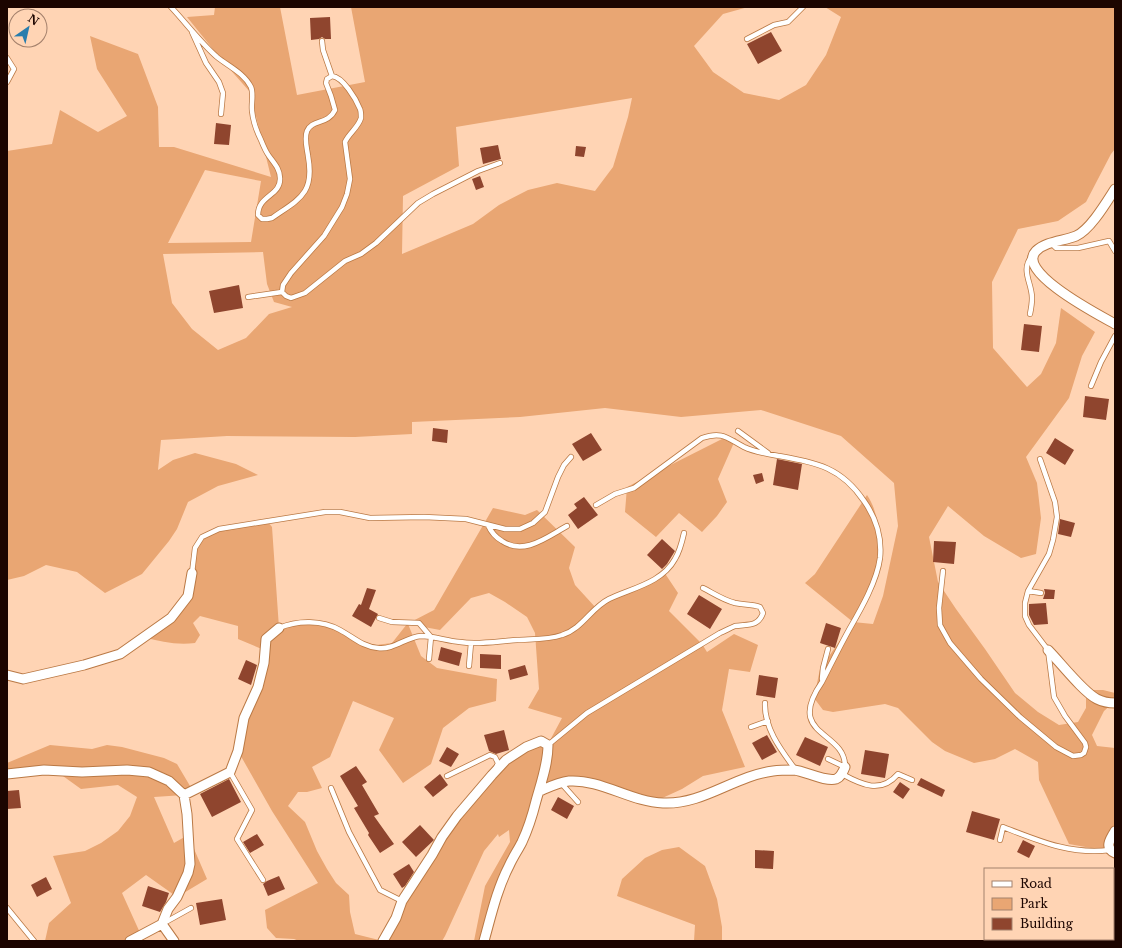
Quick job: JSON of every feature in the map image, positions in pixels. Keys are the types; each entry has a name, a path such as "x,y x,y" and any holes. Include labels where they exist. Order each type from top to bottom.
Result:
{"street":[{"path":"1115,190 1111,200 1092,223 1077,236 1052,243 1037,250 1033,256 1033,262 1039,272 1055,288 1115,324"},
{"path":"7,675 23,679 84,665 120,654 171,618 188,596 192,573"},
{"path":"184,795 230,772 238,751 244,718 258,687 264,663 266,639 279,628"},
{"path":"1048,650 1074,678 1096,698 1106,702 1115,703"},
{"path":"383,941 396,918 402,901 456,816 506,760 526,747 541,741 548,745 548,753 532,820 500,887 484,941"},
{"path":"7,774 44,770 82,772 127,770 149,772 169,781 184,795 187,814 189,848 188,873 177,897 168,909 162,924 130,941"},
{"path":"540,791 568,781 582,782 648,801 679,803 695,800 748,777 772,771 795,770 829,779 836,779 844,771"},
{"path":"1113,852 1108,845 1109,840 1115,831"},
{"path":"162,924 174,941"}],"lane":[{"path":"172,7 217,57 239,73 251,87 253,94 252,112 260,139 269,156 279,170 280,178 280,186 258,207 258,214 262,219 272,218 297,201 307,189 310,165 306,142 306,132 313,124 330,118 335,110 332,96 326,83 332,76"},
{"path":"747,39 774,25 788,22 802,7"},
{"path":"189,27 206,63 219,82 223,93 221,114"},
{"path":"322,41 323,50 332,76"},
{"path":"7,58 14,69 7,82"},
{"path":"282,292 283,285 291,273 324,236 335,220 347,194 350,179 345,142 347,137 359,124 361,110 342,80 336,76 332,76"},
{"path":"282,292 291,298 305,293 345,261 361,254 371,247 387,234 418,203 478,171 500,163"},
{"path":"1052,243 1056,248 1078,248 1109,241 1115,251"},
{"path":"1030,314 1032,298 1026,269 1028,261 1033,256"},
{"path":"248,297 282,292"},
{"path":"1091,386 1101,362 1115,336"},
{"path":"738,431 769,454"},
{"path":"596,505 615,494 634,488 702,438 719,434 726,436 744,447 823,466 850,483 874,516 880,544 880,560 866,600 822,682 813,694 809,705 812,722 818,730 841,751 845,759 844,771"},
{"path":"192,573 195,548 202,537 219,529 294,516 325,512 340,512 370,518 450,518 466,519 505,529 520,529 533,523 545,512 558,477 564,465 571,457"},
{"path":"943,571 938,608 940,625 950,643 980,679 1020,717 1056,746 1073,756 1084,753 1086,747 1085,743 1065,716 1054,697 1048,650 1025,616 1025,604 1028,591 1049,554 1057,517 1056,502 1040,459"},
{"path":"488,524 490,530 496,538 508,545 515,546 527,546 534,544 567,526"},
{"path":"279,628 309,622 319,622 341,630 356,641 367,646 378,648 388,647 420,636 471,643 549,638 562,635 575,629 600,603 652,581 664,574 676,558 684,533"},
{"path":"548,745 587,713 720,633 734,627 755,623 761,620 764,613 760,607 752,604 743,605 733,603 703,588"},
{"path":"1028,591 1041,593"},
{"path":"379,618 392,622 419,623 431,637 430,659"},
{"path":"469,666 471,643"},
{"path":"822,682 823,668 828,649"},
{"path":"765,703 768,721 776,741 795,770"},
{"path":"751,727 768,721"},
{"path":"447,776 490,755 495,757 498,763 492,775"},
{"path":"828,759 855,781 869,786 882,785 892,781 898,774 912,780"},
{"path":"230,772 252,810 237,839 263,880"},
{"path":"561,783 578,802"},
{"path":"331,788 349,832 380,890 402,901"},
{"path":"1000,840 1003,827 1056,847 1080,852 1113,852"},
{"path":"7,908 34,941"},
{"path":"162,924 191,908"}],"green space":[{"path":"215,7 280,7 297,95 365,82 351,7 748,7 723,14 694,46 713,72 744,93 779,100 806,85 826,55 841,17 825,7 1115,7 1115,149 1086,202 1058,221 1018,229 992,282 993,348 1027,387 1041,374 1056,343 1061,308 1095,332 1082,356 1069,398 1026,457 1037,483 1041,518 1036,554 1021,558 984,536 948,506 929,537 938,582 1015,693 1038,712 1059,725 1078,722 1086,708 1086,690 1103,690 1115,693 1115,701 1104,711 1092,735 1097,746 1115,748 1115,843 1102,850 1069,844 1039,780 1038,762 1015,749 995,759 974,763 945,751 932,742 898,708 885,704 833,712 823,710 814,698 820,669 853,622 873,624 883,596 898,526 894,483 841,436 761,410 681,417 605,408 520,417 412,422 412,434 355,437 227,436 161,440 158,470 173,460 195,453 236,464 258,475 218,486 188,502 177,529 142,574 105,593 77,572 46,565 24,576 7,580 7,151 52,144 60,110 98,132 127,116 97,69 90,36 138,54 158,107 159,147 174,147 271,177 250,92 187,17 214,15","holes":["632,98 613,167 595,191 557,183 528,190 499,205 473,224 402,254 403,196 459,166 456,127","205,170 261,181 251,242 168,243","263,252 267,284 274,302 292,307 269,314 246,338 218,350 192,329 172,303 163,254"]},
{"path":"736,438 718,479 727,502 717,516 702,532 679,513 656,537 625,512 627,487 722,439"},
{"path":"867,495 872,504 878,525 878,558 867,596 853,622 805,583 815,574"},
{"path":"493,508 525,515 537,510 575,547 569,568 575,585 596,608 646,583 664,572 678,593 669,611 702,644 707,652 734,634 758,645 750,672 729,669 722,710 745,767 703,776 682,789 658,800 590,781 540,791 484,941 474,941 485,886 510,842 509,830 499,837 498,834 484,851 442,941 383,941 299,941 294,939 276,938 267,928 265,910 318,883 272,811 238,751 258,687 264,650 238,639 238,626 200,616 193,623 200,635 195,643 169,643 144,637 171,618 188,596 195,548 202,537 219,529 268,522 272,527 279,628 305,624 330,627 353,640 376,645 392,643 407,624 434,610","holes":["489,593 527,617 535,633 539,689 528,708 562,718 548,744 526,747 492,775 432,855 383,941 355,934 350,912 349,895 336,883 327,869 317,851 305,822 288,806 298,792 307,792 322,788 312,767 330,757 353,701 394,718 379,750 403,783 431,764 443,728 469,708 496,701 497,679 437,668 421,656 408,624 440,630 471,598"]},
{"path":"50,745 92,749 107,745 122,747 164,758 177,764 193,791 184,795 154,797 174,843 188,835 207,879 177,897 146,875 122,893 141,935 130,941 45,941 49,923 71,903 53,856 85,851 101,843 118,831 130,816 137,797 118,785 81,789 56,771 7,774 7,763"},
{"path":"679,847 705,866 717,899 722,927 722,941 694,941 695,925 617,896 622,879 645,858 662,850"}],"building":[{"path":"330,17 331,39 325,39 322,37 311,40 310,18"},
{"path":"771,32 782,51 758,64 747,44"},
{"path":"216,123 231,125 229,145 214,144"},
{"path":"498,145 501,159 483,164 480,148"},
{"path":"576,146 586,147 584,157 575,156"},
{"path":"480,176 484,187 476,190 472,179"},
{"path":"239,285 243,308 214,313 209,291"},
{"path":"1024,324 1042,326 1039,352 1021,350"},
{"path":"1085,396 1109,399 1106,420 1083,417"},
{"path":"433,428 448,430 447,443 432,441"},
{"path":"591,433 602,450 583,461 572,444"},
{"path":"1055,438 1074,450 1065,465 1046,453"},
{"path":"777,459 802,464 798,490 773,485"},
{"path":"762,473 764,481 756,484 753,475"},
{"path":"584,497 598,515 578,529 568,515 577,508 574,504"},
{"path":"1060,519 1075,523 1071,537 1058,534"},
{"path":"662,539 675,551 662,569 647,555"},
{"path":"934,541 956,542 954,564 933,562"},
{"path":"367,588 376,590 369,609 378,614 371,627 352,616 359,604 361,605"},
{"path":"1044,589 1055,590 1054,599 1043,599 1045,593"},
{"path":"699,595 722,609 710,629 687,614"},
{"path":"1046,603 1048,624 1034,625 1029,615 1029,604"},
{"path":"826,623 841,628 835,648 820,643"},
{"path":"441,647 462,653 459,666 438,660"},
{"path":"480,654 501,655 501,669 480,668"},
{"path":"246,660 257,665 251,685 238,679"},
{"path":"525,665 528,675 510,680 508,670"},
{"path":"759,675 778,678 775,698 756,695"},
{"path":"504,730 509,750 496,754 489,751 484,735"},
{"path":"767,735 777,752 762,760 752,743"},
{"path":"805,737 828,747 820,766 796,755"},
{"path":"447,747 459,754 451,767 439,761"},
{"path":"865,750 889,754 885,778 861,774"},
{"path":"356,766 367,782 362,785 379,814 374,816 394,844 380,853 368,835 369,833 354,808 358,806 340,776"},
{"path":"440,774 448,785 433,797 424,787"},
{"path":"921,778 945,790 942,797 917,785"},
{"path":"229,779 241,802 212,817 200,794"},
{"path":"900,782 910,789 903,799 893,792"},
{"path":"19,790 21,808 7,809 7,791"},
{"path":"558,797 574,806 567,819 551,810"},
{"path":"972,811 1000,819 994,840 966,832"},
{"path":"420,825 434,840 416,857 402,842"},
{"path":"257,834 264,845 250,853 243,842"},
{"path":"1023,840 1035,846 1029,858 1017,852"},
{"path":"755,850 774,851 773,869 755,868"},
{"path":"409,864 414,872 402,888 393,874"},
{"path":"279,876 285,889 268,896 263,884"},
{"path":"46,877 52,889 37,897 31,885"},
{"path":"148,886 169,893 160,912 142,906"},
{"path":"222,899 226,920 200,925 196,903"}]}
